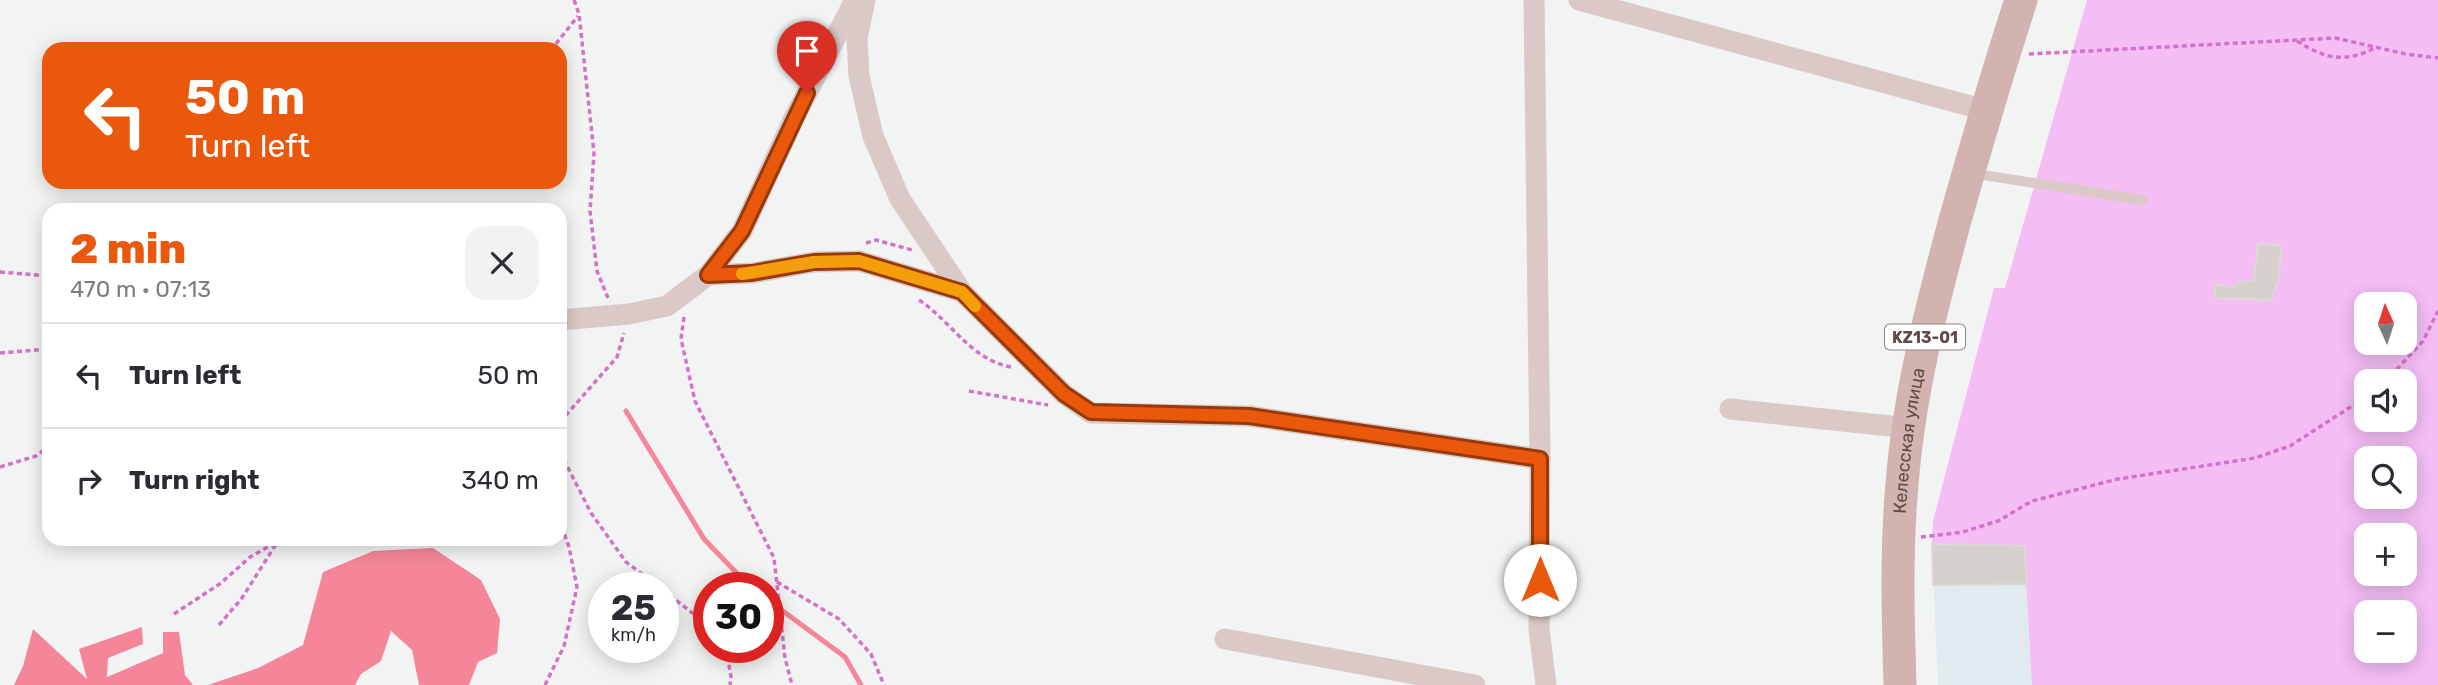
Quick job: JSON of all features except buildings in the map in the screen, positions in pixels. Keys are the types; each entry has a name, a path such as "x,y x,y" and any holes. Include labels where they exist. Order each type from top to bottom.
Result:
{"main road":[{"name":"Келесская улица","path":"1900,685 1896,572 1902,483 1929,314 1985,110 2021,0"}],"street":[{"path":"567,319 622,315 667,306 708,275 742,231 795,116 855,0"},
{"path":"865,0 857,38 859,76 873,136 900,199 962,292 1064,394 1091,412 1249,416 1540,459"},
{"path":"1534,0 1540,459 1539,629 1546,685"},
{"path":"1579,0 1985,110"},
{"path":"708,275 752,273 814,262 859,261 962,292"},
{"path":"1730,409 1909,428"},
{"path":"1224,639 1475,685"}],"lane":[{"path":"1968,173 2142,200"}],"path":[{"path":"567,414 617,357 622,315 597,271 590,211 594,153 579,14 575,0"},
{"path":"558,42 579,14"},
{"path":"2003,56 2335,38 2406,54 2438,58"},
{"path":"2296,40 2319,55 2343,58 2377,47"},
{"path":"0,272 42,275"},
{"path":"688,290 681,340 695,401 774,558 776,572"},
{"path":"915,297 926,304 964,343 1000,365 1042,372"},
{"path":"2397,369 2423,341 2438,311"},
{"path":"0,353 42,350"},
{"path":"969,391 1050,405"},
{"path":"1898,540 1963,532 1998,521 2032,500 2118,479 2255,458 2290,446 2354,405"},
{"path":"0,467 36,456 42,451"},
{"path":"567,466 591,513 626,562 639,572"},
{"path":"545,685 564,646 577,587 567,541"},
{"path":"174,614 221,583 250,557 269,546"},
{"path":"219,625 242,598 276,546"},
{"path":"784,586 839,619 871,654 884,685"},
{"path":"679,602 693,613"},
{"path":"784,648 792,685"},
{"path":"729,663 730,685"}],"shaded area":[{"path":"2087,0 2438,0 2438,685 2032,685 2024,546 1932,544 1933,521 1994,288 2005,288"},
{"path":"1932,544 2024,546 2032,685 1938,685"},
{"path":"433,548 481,580 500,619 497,653 478,662 469,685 419,685 412,650 391,631 381,661 361,674 355,685 208,685 258,668 303,645 323,572 373,551"},
{"path":"142,627 143,644 108,658 107,677 163,653 163,632 179,632 185,675 193,685 14,685 23,666 33,629 87,679 79,649"}],"waterway":[{"path":"626,411 704,539 736,572"},
{"path":"784,612 845,657 861,685"}],"slow traffic":[{"path":"742,274 814,262 859,261 962,292 975,306"}],"route":[{"path":"807,93 742,231 708,275 752,273 814,262 859,261 962,292 1064,394 1091,412 1249,416 1540,459 1540,580"}]}
